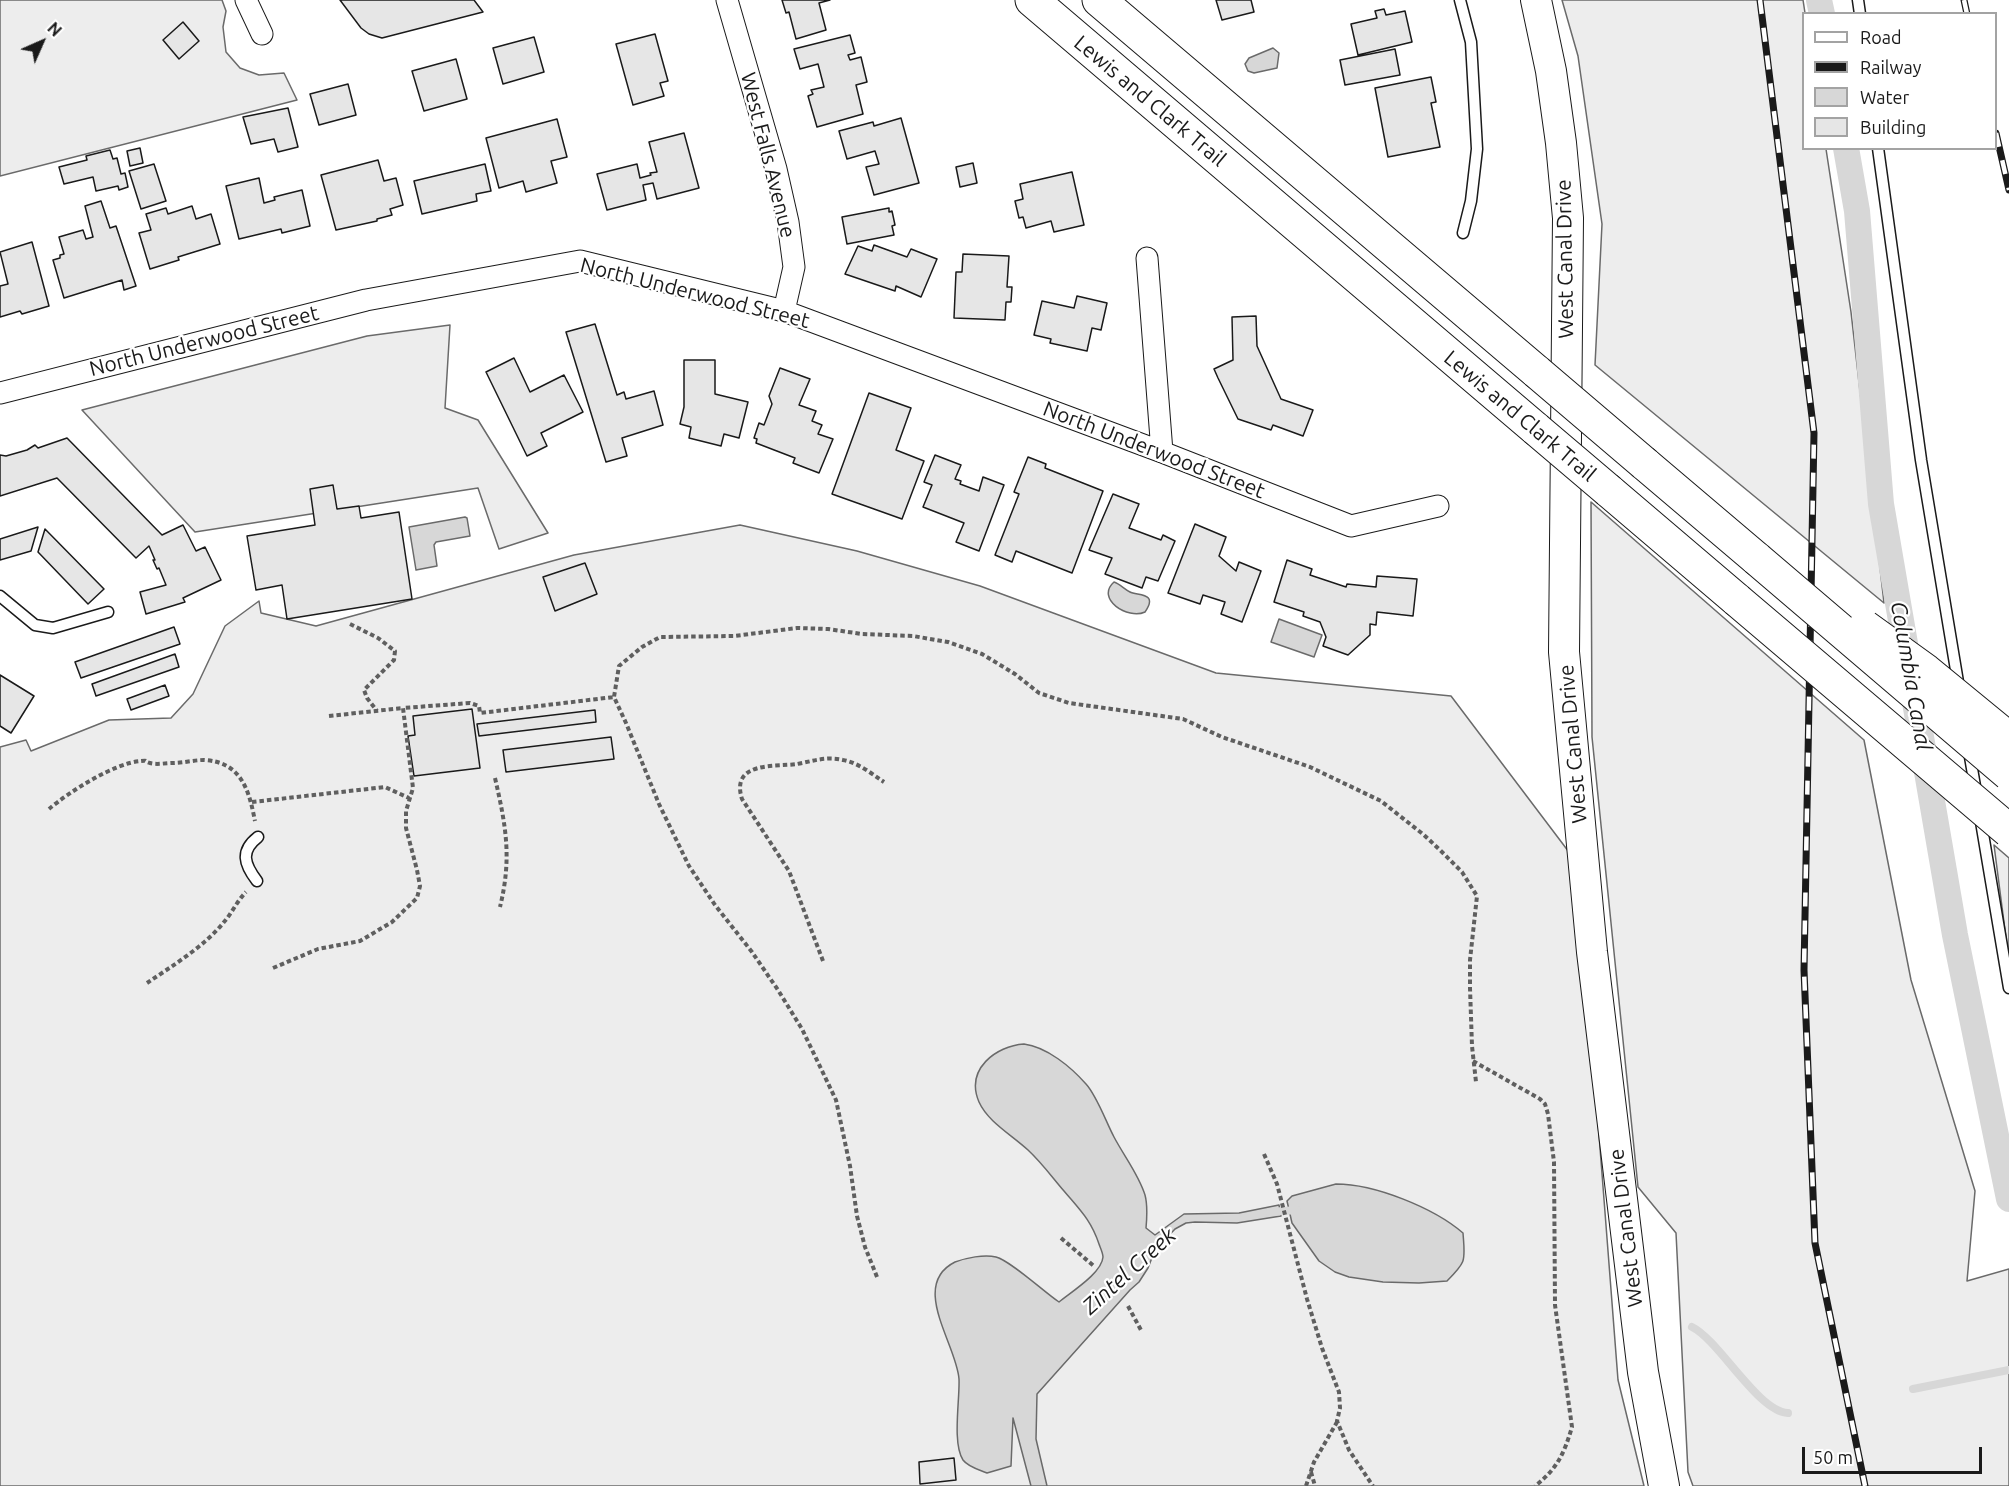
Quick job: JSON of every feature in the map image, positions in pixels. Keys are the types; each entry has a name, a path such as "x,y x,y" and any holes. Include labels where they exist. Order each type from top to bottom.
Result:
{"highway":[{"name":"Lewis and Clark Trail","path":"1032,0 2009,831"},
{"name":"Lewis and Clark Trail","path":"1099,0 2009,774"},
{"path":"1757,559 1892,645 2009,739"}],"street":[{"path":"246,0 262,34"},
{"name":"West Falls Avenue","path":"727,0 789,222 794,267 784,311"},
{"name":"West Canal Drive","path":"1536,0 1551,71 1568,218 1564,652 1592,952 1643,1372 1664,1486"},
{"path":"1148,258 1162,452"},
{"name":"North Underwood Street","path":"0,393 366,300 580,261 784,311 1162,452 1351,526 1438,506"}],"lane":[{"path":"1460,0 1471,42 1477,149 1471,201 1463,233"},
{"path":"1878,150 1921,460 2009,988"},
{"path":"0,596 35,625 53,628 108,612"},
{"path":"256,881 248,868 246,855 248,848 258,837"}],"path":[{"path":"350,624 378,638 395,651 394,660 364,690 377,711"},
{"path":"878,1277 865,1247 857,1216 850,1166 836,1100 802,1029 778,990 689,866 614,698 619,666 642,647 660,638 734,636 797,628 914,636 948,642 982,654 1015,674 1039,693 1069,704 1183,719 1222,737 1310,768 1381,801 1424,834 1462,872 1477,896 1470,960 1473,1060 1476,1082"},
{"path":"329,716 470,703 479,706 480,714 614,698"},
{"path":"273,968 318,949 360,941 392,922 417,898 420,886 406,828 412,788 403,708"},
{"path":"823,961 789,871 742,799 741,783 745,776 757,767 797,764 830,758 852,762 884,782"},
{"path":"49,809 77,788 120,767 145,760 149,763 203,760 213,762 237,774 247,787 258,837"},
{"path":"495,778 506,827 505,888 500,906"},
{"path":"252,802 385,787 409,798"},
{"path":"147,983 178,962 217,929 256,881"},
{"path":"1473,1060 1540,1099 1545,1104 1548,1114 1554,1173 1555,1305 1572,1427 1560,1461 1554,1470 1535,1486"},
{"path":"1263,1154 1277,1184 1307,1299 1339,1392 1340,1408 1337,1421 1311,1471 1306,1486"},
{"path":"1061,1238 1095,1267"},
{"path":"1128,1306 1142,1332"},
{"path":"1337,1421 1349,1450 1373,1486"},
{"path":"1311,1471 1315,1486"}],"shaded area":[{"path":"0,0 222,0 226,11 223,27 226,52 240,68 259,75 284,73 297,100 0,176"},
{"path":"1562,0 1803,0 1805,12 1802,12 1802,150 1826,150 1851,312 1884,603 1595,365 1602,224 1578,56"},
{"path":"450,325 445,408 478,420 548,533 499,549 478,488 195,532 82,410 367,336"},
{"path":"1591,502 1864,740 1911,980 1975,1191 1967,1281 2009,1269 2009,1486 1693,1486 1688,1472 1676,1233 1638,1187 1592,737"},
{"path":"740,525 857,551 980,586 1216,673 1451,696 1578,864 1618,1380 1644,1486 0,1486 0,747 26,740 31,751 109,720 171,718 193,694 225,626 259,601 261,613 316,626 574,555"},
{"path":"1994,845 2009,858 2009,961"}],"water":[{"path":"1273,48 1279,53 1277,68 1254,73 1248,71 1245,64 1249,58"},
{"path":"465,517 470,536 436,542 434,545 437,566 416,570 409,527"},
{"path":"1114,582 1130,592 1148,598 1149,606 1145,612 1130,613 1116,606 1108,595 1109,588"},
{"path":"1279,619 1322,635 1314,657 1271,642"},
{"path":"1024,1044 1050,1053 1073,1071 1090,1089 1142,1188 1147,1203 1146,1228 1155,1235 1184,1214 1239,1213 1279,1205 1281,1216 1237,1223 1186,1223 1175,1229 1155,1250 1139,1282 1037,1394 1036,1439 1047,1486 1031,1486 1013,1418 1011,1466 987,1473 963,1460 957,1432 959,1379 936,1300 936,1285 942,1272 955,1262 970,1258 996,1257 1019,1270 1059,1302 1092,1276 1101,1263 1103,1257 1101,1250 1084,1216 1037,1160 1022,1144 988,1116 979,1102 976,1079 986,1061 1003,1049"},
{"path":"1336,1184 1386,1193 1420,1207 1451,1224 1463,1233 1464,1255 1458,1269 1447,1281 1383,1282 1349,1277 1335,1272 1319,1261 1292,1223 1287,1201 1292,1196"}],"building":[{"path":"340,0 474,0 483,12 382,38 369,34 361,28"},
{"path":"782,0 830,0 819,3 826,30 796,39 789,12 786,13"},
{"path":"1216,0 1251,0 1254,12 1222,20"},
{"path":"1384,9 1386,15 1405,11 1412,42 1358,55 1351,24 1377,18 1375,11"},
{"path":"183,22 199,41 179,59 163,40"},
{"path":"655,34 668,81 660,83 664,96 633,105 616,44"},
{"path":"850,35 855,53 848,55 850,60 861,57 867,82 856,85 863,114 817,127 808,96 813,94 811,90 824,87 818,64 800,69 794,49"},
{"path":"534,37 544,72 503,84 493,48"},
{"path":"1395,49 1400,75 1345,85 1340,60"},
{"path":"456,59 467,99 424,111 412,71"},
{"path":"1431,77 1436,102 1431,103 1440,147 1388,157 1375,88"},
{"path":"348,84 356,115 319,125 310,94"},
{"path":"288,108 298,147 278,152 274,139 251,144 243,117"},
{"path":"901,118 919,183 874,195 866,167 879,164 875,151 847,159 839,131 873,122 874,126"},
{"path":"557,119 567,157 551,161 557,183 526,192 523,181 499,188 486,138"},
{"path":"684,133 699,188 657,199 653,183 643,185 646,200 607,210 597,174 637,164 640,178 651,175 650,173 657,172 649,142"},
{"path":"140,148 143,163 130,166 127,151"},
{"path":"110,150 113,159 117,158 121,174 125,173 128,187 119,190 118,186 96,191 93,177 64,184 59,167 87,160 86,156"},
{"path":"378,160 384,181 396,178 403,205 390,209 392,215 377,219 377,221 336,230 321,175"},
{"path":"973,163 977,183 960,187 956,167"},
{"path":"154,164 166,201 141,209 129,171"},
{"path":"485,164 491,191 476,194 477,201 422,214 414,181"},
{"path":"1072,172 1084,225 1054,232 1051,221 1026,228 1023,217 1019,218 1015,201 1023,199 1020,184"},
{"path":"259,178 264,203 275,200 274,197 302,190 310,226 282,233 281,229 239,239 226,186"},
{"path":"101,201 110,228 116,226 136,286 124,290 122,280 64,298 53,260 64,254 59,237 83,230 86,239 93,237 85,206"},
{"path":"192,206 196,219 211,214 220,244 178,257 179,260 150,269 139,233 151,230 146,214 166,208 168,214"},
{"path":"889,208 889,212 892,211 895,225 892,226 894,235 847,244 842,217"},
{"path":"32,242 49,306 22,314 20,311 0,317 0,286 8,284 0,252"},
{"path":"874,245 907,257 911,249 937,259 921,297 896,286 895,291 845,274 858,246 872,251"},
{"path":"963,254 1009,256 1007,287 1012,287 1011,302 1006,302 1005,320 954,318 956,272 962,272"},
{"path":"1077,296 1107,303 1101,330 1092,328 1087,351 1050,343 1051,339 1034,335 1042,301 1074,308"},
{"path":"1256,316 1257,346 1281,399 1313,410 1303,436 1273,425 1271,430 1238,419 1214,369 1233,360 1232,317"},
{"path":"595,324 617,395 624,392 626,399 654,391 663,425 622,438 627,456 606,462 566,332"},
{"path":"514,358 530,392 564,375 583,412 541,433 547,446 527,456 486,372"},
{"path":"684,360 715,360 715,394 748,402 739,438 724,434 721,446 689,438 691,427 680,424 684,407"},
{"path":"780,368 810,379 799,405 816,411 812,421 822,425 818,434 833,439 819,473 793,463 795,458 756,443 757,439 754,438 759,423 764,425 772,404 769,396"},
{"path":"869,393 911,408 896,450 924,461 902,519 832,494"},
{"path":"67,438 162,535 183,525 196,551 205,547 221,580 183,598 185,602 146,614 140,592 166,585 153,560 155,560 149,546 136,558 57,478 0,496 0,455 6,456 27,450 35,445 38,448"},
{"path":"935,455 961,465 955,479 961,481 960,484 979,491 983,477 1004,485 979,551 956,542 964,523 923,507 932,485 924,482"},
{"path":"1028,457 1046,464 1045,468 1103,491 1072,573 1016,551 1012,562 995,555 1019,494 1014,492"},
{"path":"333,485 337,509 359,506 361,518 399,512 412,599 287,619 282,585 256,590 247,536 315,525 310,489"},
{"path":"1113,494 1139,504 1129,528 1161,540 1163,535 1175,541 1158,581 1146,577 1142,588 1105,574 1112,558 1089,550"},
{"path":"1195,524 1226,537 1219,556 1236,571 1239,562 1261,571 1242,622 1221,614 1225,602 1203,595 1200,604 1168,593"},
{"path":"38,527 31,551 0,560 0,539"},
{"path":"45,529 104,589 88,604 38,552"},
{"path":"1287,560 1312,569 1310,575 1346,587 1347,584 1376,587 1377,576 1417,579 1413,616 1377,612 1376,625 1370,624 1370,635 1348,655 1323,646 1326,637 1320,622 1303,616 1304,612 1274,602"},
{"path":"585,563 597,594 555,611 543,577"},
{"path":"174,627 180,644 81,678 75,662"},
{"path":"175,654 179,667 96,696 92,684"},
{"path":"0,675 34,696 11,733 0,726"},
{"path":"165,685 169,696 131,710 127,699"},
{"path":"472,709 480,768 414,776 408,736 415,735 413,716"},
{"path":"595,710 596,722 479,736 477,724"},
{"path":"611,737 614,759 506,772 503,750"},
{"path":"954,1458 956,1480 920,1484 919,1462"}],"waterway":[{"name":"Columbia Canal","path":"1819,0 1822,12"},
{"name":"Columbia Canal","path":"1846,150 1857,211 1881,504 1955,935 2009,1199"},
{"name":"Zintel Creek","path":"1270,1212 1297,1210"},
{"name":"Zintel Creek","path":"1692,1327 1703,1334 1764,1401 1776,1410 1788,1413"},
{"name":"Zintel Creek","path":"1913,1389 2009,1370"}],"railway":[{"path":"1760,0 1814,433 1804,970 1815,1243 1865,1486"},
{"path":"1964,0 1967,12"},
{"path":"1997,137 2009,190"}]}
